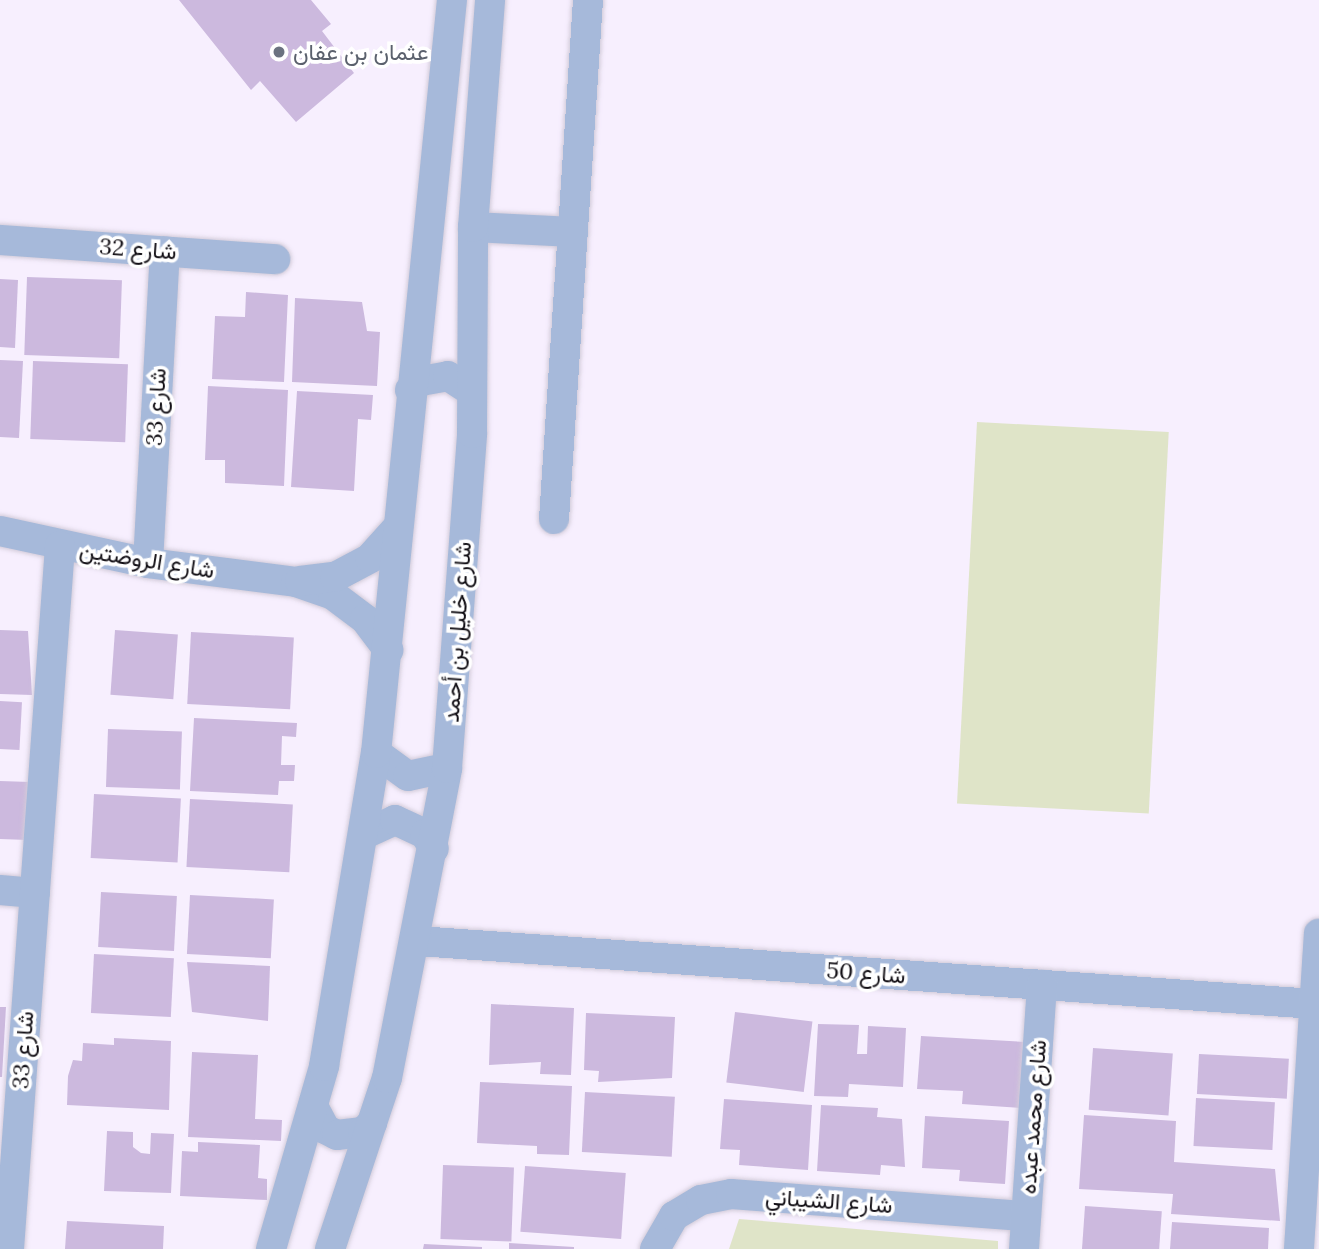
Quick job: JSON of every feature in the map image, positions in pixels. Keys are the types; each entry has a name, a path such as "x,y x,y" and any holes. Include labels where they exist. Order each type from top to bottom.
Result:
{"street":[{"path":"271,1249 313,1106 365,834 388,650 396,529 452,0"},
{"name":"شارع خليل بن أحمد","path":"330,1249 372,1123 418,941 447,768 471,391 473,226 490,0"},
{"path":"554,519 587,0"},
{"path":"473,226 573,232"},
{"name":"شارع 32","path":"0,240 275,259"},
{"name":"شارع 33","path":"148,563 165,251"},
{"path":"410,390 421,380 448,376 471,391"},
{"name":"شارع الروضتين","path":"296,582 335,576 370,558 396,529"},
{"name":"شارع الروضتين","path":"0,531 148,563 296,582 334,595 365,619 388,650"},
{"name":"شارع 33","path":"9,1249 60,546"},
{"path":"376,753 408,776 447,768"},
{"path":"365,834 378,824 403,822 425,834 434,849"},
{"path":"0,890 35,892"},
{"path":"1299,1249 1319,934"},
{"name":"شارع 50","path":"418,941 1314,1004"},
{"name":"شارع محمد عبده","path":"1024,1249 1042,985"},
{"path":"313,1106 325,1129 337,1135 363,1132 372,1123"},
{"name":"شارع الشيباني","path":"655,1249 674,1216 701,1200 731,1194 1026,1216"}],"green space":[{"path":"977,422 1169,432 1149,814 957,803"},
{"path":"739,1219 998,1241 998,1249 729,1249"}],"building":[{"name":"عثمان بن عفان","path":"179,0 311,0 331,24 322,31 354,73 296,122 260,81 251,90"},
{"path":"27,277 122,280 119,358 24,355"},
{"path":"0,279 18,280 15,348 0,347"},
{"path":"246,292 288,295 284,382 212,379 215,316 245,317"},
{"path":"295,298 362,302 367,331 380,332 377,386 292,382"},
{"path":"0,360 23,361 19,438 0,437"},
{"path":"33,361 128,364 125,442 30,439"},
{"path":"208,386 288,390 284,486 225,483 225,460 205,460"},
{"path":"297,391 373,395 371,420 358,419 354,491 291,487"},
{"path":"0,630 28,631 32,695 0,694"},
{"path":"115,630 178,634 173,699 110,695"},
{"path":"191,632 294,637 290,709 187,704"},
{"path":"0,701 22,702 19,750 0,749"},
{"path":"194,718 297,723 296,737 282,736 281,765 295,765 294,781 279,781 278,795 190,791"},
{"path":"108,729 182,732 180,790 106,787"},
{"path":"0,781 30,782 28,840 0,839"},
{"path":"94,794 181,799 178,862 91,858"},
{"path":"190,799 293,804 289,872 186,867"},
{"path":"101,892 177,896 174,951 98,947"},
{"path":"190,895 274,899 271,958 187,954"},
{"path":"94,954 174,958 171,1017 91,1013"},
{"path":"187,962 270,966 268,1021 192,1012"},
{"path":"491,1004 574,1008 571,1075 540,1074 541,1062 489,1065"},
{"path":"0,1007 6,1007 2,1077 0,1077"},
{"path":"735,1012 812,1022 804,1092 726,1082"},
{"path":"586,1013 675,1017 672,1078 598,1082 599,1071 584,1070"},
{"path":"818,1024 859,1025 857,1054 867,1054 868,1026 906,1028 903,1087 849,1084 848,1097 814,1096"},
{"path":"921,1036 1025,1042 1021,1108 962,1104 963,1091 917,1089"},
{"path":"114,1038 171,1041 169,1110 67,1105 68,1076 73,1060 82,1061 83,1043 114,1045"},
{"path":"1093,1048 1173,1054 1168,1115 1089,1110"},
{"path":"192,1052 258,1055 255,1119 282,1120 281,1141 188,1137"},
{"path":"1199,1054 1289,1059 1287,1099 1197,1094"},
{"path":"480,1082 572,1086 569,1155 537,1154 537,1146 477,1143"},
{"path":"585,1092 675,1097 672,1157 582,1152"},
{"path":"1196,1098 1275,1102 1272,1150 1193,1146"},
{"path":"724,1099 812,1105 808,1170 739,1165 740,1150 720,1149"},
{"path":"821,1105 878,1108 877,1117 902,1119 905,1167 881,1165 880,1175 817,1171"},
{"path":"1084,1115 1176,1121 1174,1162 1275,1169 1280,1221 1171,1214 1173,1194 1079,1189"},
{"path":"925,1116 1009,1121 1005,1184 959,1181 960,1170 922,1168"},
{"path":"107,1131 133,1132 133,1147 141,1153 150,1154 151,1133 174,1134 171,1193 104,1191"},
{"path":"198,1142 260,1145 258,1178 267,1179 267,1200 180,1196 182,1151 198,1152"},
{"path":"443,1165 514,1167 511,1241 440,1239"},
{"path":"525,1166 626,1173 621,1239 520,1232"},
{"path":"1085,1206 1162,1211 1159,1249 1082,1249"},
{"path":"67,1221 164,1226 163,1249 65,1249"},
{"path":"1172,1222 1269,1228 1268,1249 1170,1249"},
{"path":"509,1243 574,1247 574,1249 509,1249"},
{"path":"424,1244 482,1247 482,1249 423,1249"}],"place":[{"name":"عثمان بن عفان","path":"279,52"}]}
